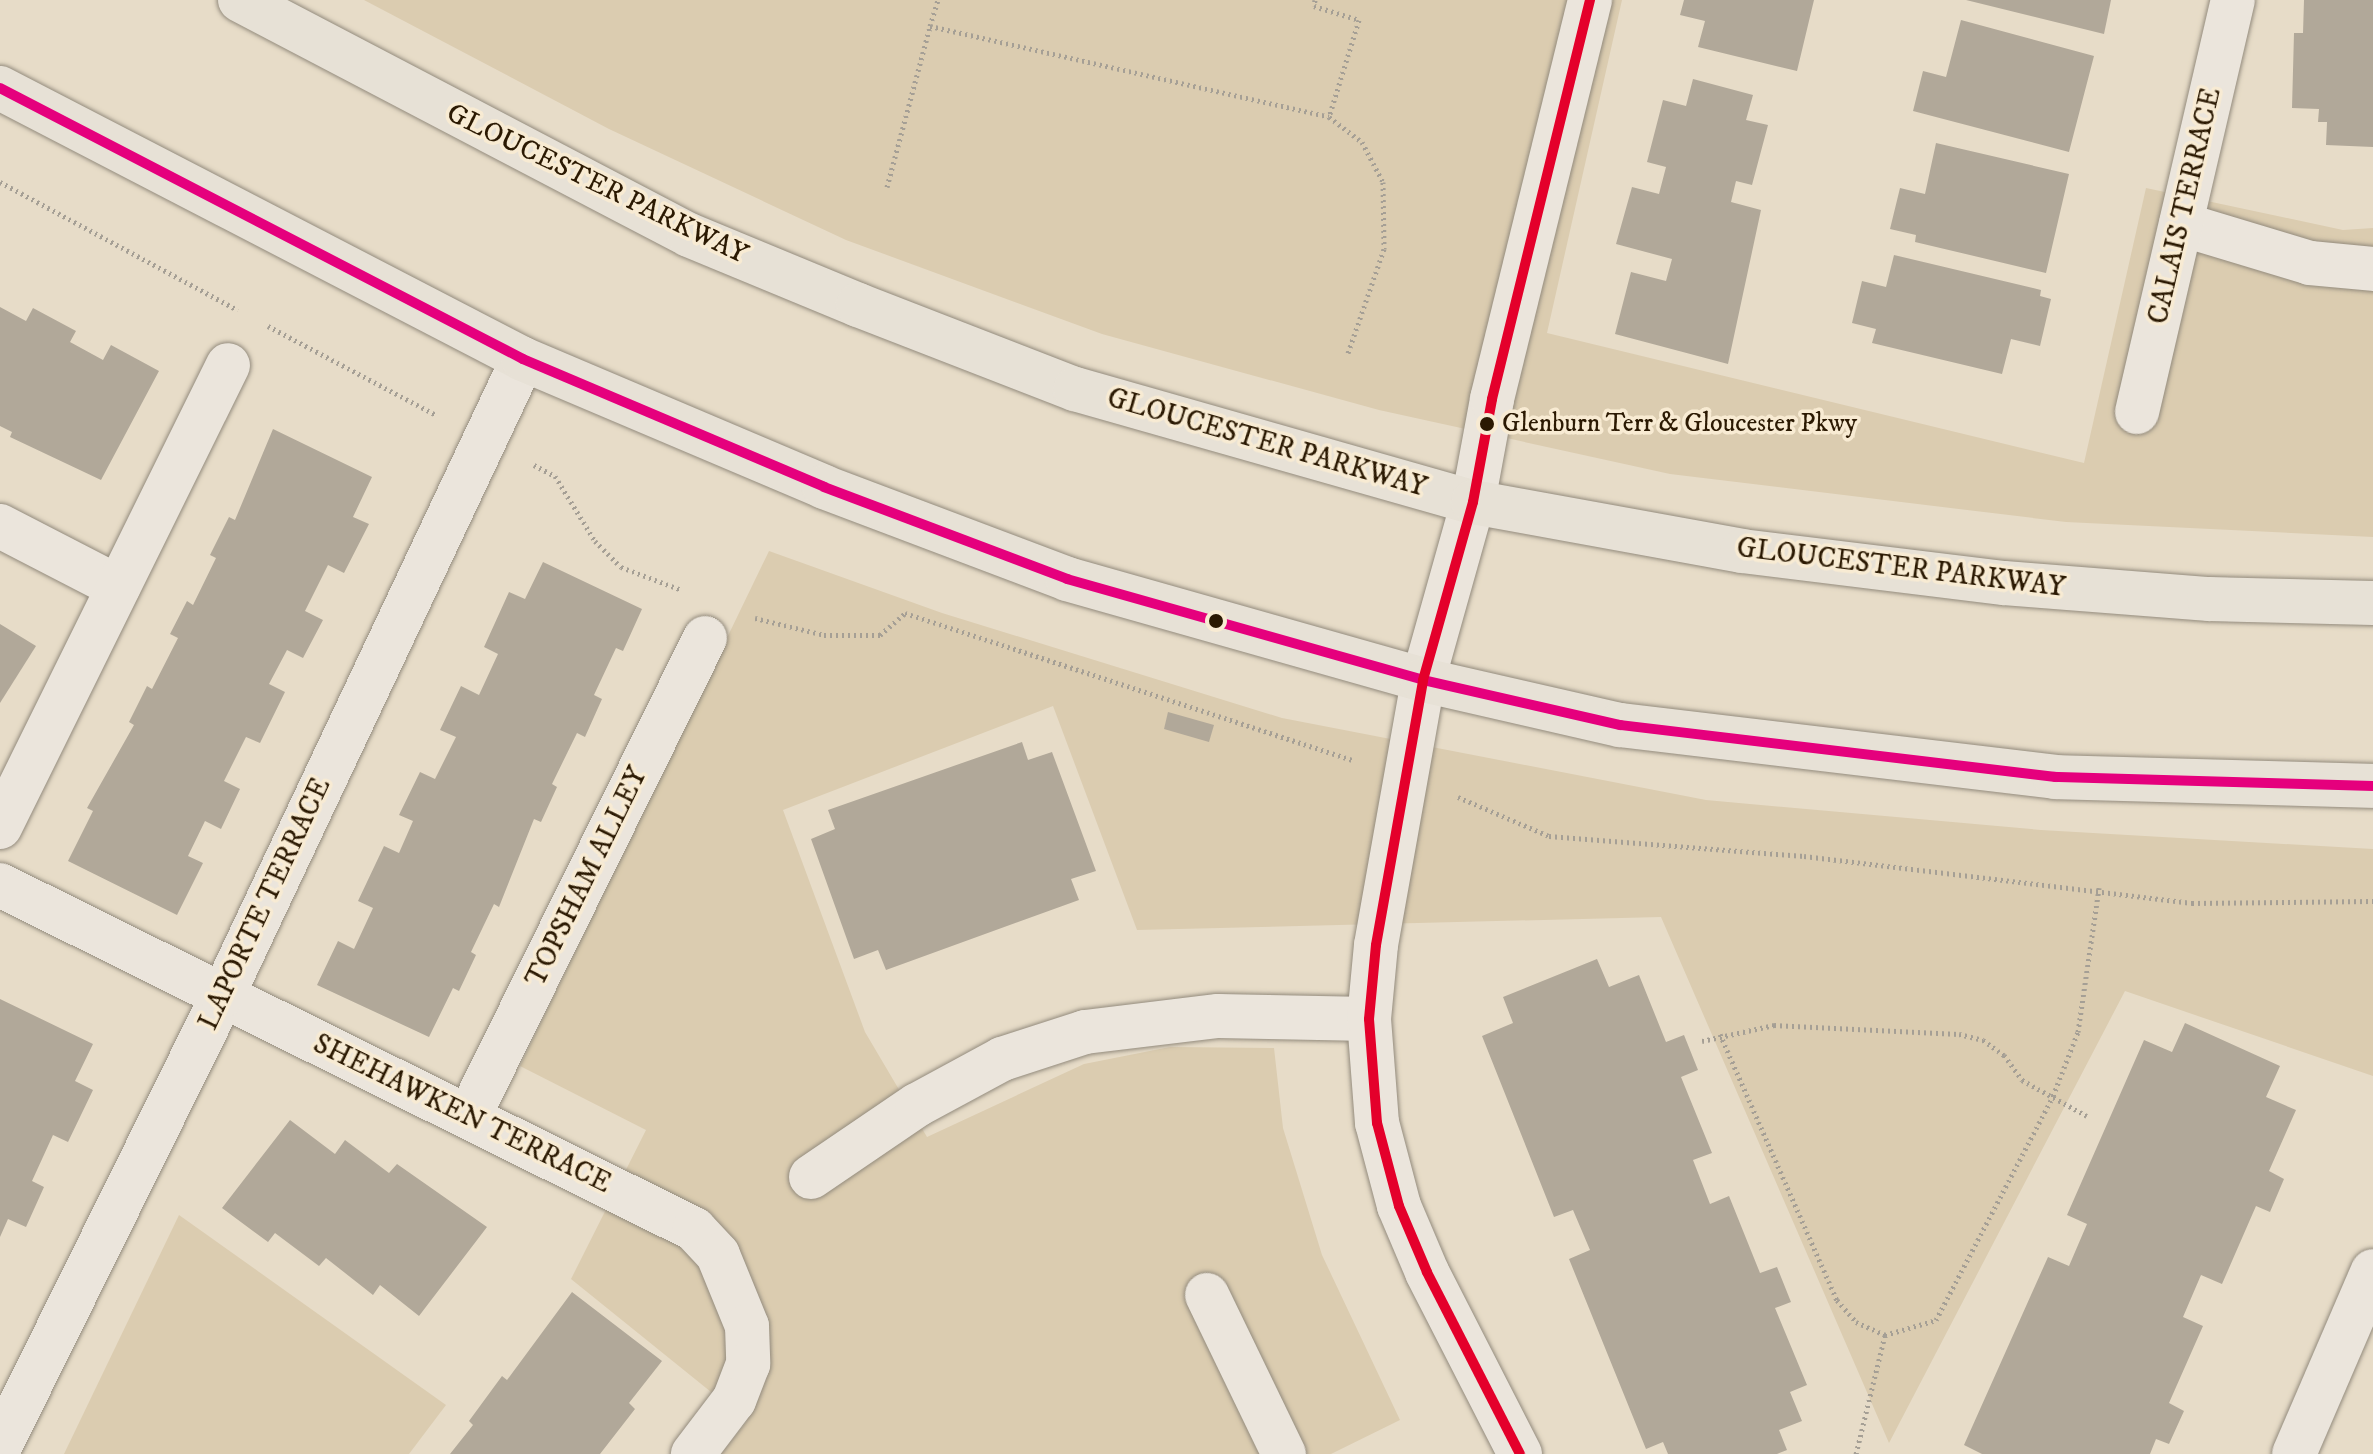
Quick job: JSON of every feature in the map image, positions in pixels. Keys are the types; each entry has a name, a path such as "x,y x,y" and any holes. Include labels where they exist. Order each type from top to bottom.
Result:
{"main road":[{"name":"GLOUCESTER PARKWAY","path":"240,0 675,228 858,305 1075,389 1473,502 1742,551 2004,583 2209,599 2373,603"},
{"path":"0,88 523,359 824,487 1067,579 1423,680 1620,725 2070,778 2373,786"}],"street":[{"path":"1520,1454 1427,1272 1399,1206 1377,1123 1369,1019 1376,945 1423,680 1473,502 1492,399 1590,0"},
{"name":"CALAIS TERRACE","path":"2137,412 2233,0"},
{"path":"2181,224 2310,263 2373,269"},
{"name":"LAPORTE TERRACE","path":"0,1446 223,995 523,359"},
{"path":"0,827 228,365"},
{"path":"0,526 118,587"},
{"name":"TOPSHAM ALLEY","path":"469,1116 705,638"},
{"name":"SHEHAWKEN TERRACE","path":"0,885 694,1229 718,1255 747,1326 748,1364 734,1400 693,1454"},
{"path":"811,1177 917,1105 1002,1059 1085,1032 1204,1017 1369,1019"},
{"path":"2294,1454 2373,1271"},
{"path":"1207,1295 1284,1454"}],"path":[{"path":"887,187 938,0"},
{"path":"1315,0 1314,6 1359,20 1329,117"},
{"path":"930,26 1329,117 1362,142 1383,182 1384,249 1348,353"},
{"path":"1720,1034 1837,1300 1856,1322 1885,1335 1936,1320 2053,1096 2078,1032 2099,888"},
{"path":"1702,1041 1720,1034 1774,1025 1959,1034 1983,1040 2004,1055 2022,1080 2087,1116"},
{"path":"1856,1454 1885,1335"}],"shaded area":[{"path":"364,0 1622,0 1547,333 2084,463 2146,188 2343,230 2373,228 2373,537 2066,522 1670,474 1379,410 1102,334 846,240 609,129"},
{"path":"769,551 942,613 1282,718 1706,800 2041,830 2373,849 2373,1076 2125,991 1889,1443 1661,917 1137,930 1053,706 783,810 865,1032 927,1137 1084,1064 1170,1047 1274,1048 1283,1128 1322,1255 1400,1420 1331,1454 721,1454 747,1421 571,1279 646,1130 520,1066"},
{"path":"179,1215 446,1405 409,1454 64,1454"}],"building":[{"path":"1684,0 1814,0 1797,71 1698,47 1705,21 1680,15"},
{"path":"1966,0 2111,0 2104,34"},
{"path":"2304,0 2373,0 2373,147 2326,145 2327,122 2318,122 2319,109 2292,108 2294,33 2303,33"},
{"path":"1961,20 2094,56 2069,152 1913,111 1923,71 1946,77"},
{"path":"1693,79 1753,95 1746,120 1768,125 1752,185 1736,181 1731,202 1761,210 1728,364 1615,334 1631,272 1666,281 1672,259 1616,244 1632,187 1659,194 1666,167 1647,162 1663,100 1686,106"},
{"path":"1936,143 2069,174 2046,273 1915,242 1916,235 1890,229 1900,188 1925,194"},
{"path":"1894,255 2041,290 2040,296 2051,299 2040,346 2011,339 2002,374 1872,343 1876,329 1852,323 1862,281 1886,287"},
{"path":"0,307 26,321 33,308 76,331 70,342 103,360 111,345 159,371 101,480 10,437 12,432 0,426"},
{"path":"273,429 372,477 353,517 369,524 344,573 328,565 305,611 323,620 303,658 287,650 269,684 285,692 260,743 246,737 224,781 240,789 221,829 205,821 188,856 203,863 177,915 68,861 93,811 87,808 134,725 129,722 147,686 152,689 178,638 170,634 187,601 193,605 216,558 210,555 229,517 235,520"},
{"path":"543,562 642,609 623,651 616,648 594,695 602,699 585,737 577,733 552,784 557,787 541,822 534,819 499,907 494,904 471,952 476,955 459,991 453,988 429,1037 317,985 338,941 354,949 373,908 358,901 384,846 399,853 413,821 399,815 420,772 435,779 456,737 440,730 461,686 479,695 498,654 484,647 509,592 525,599"},
{"path":"0,624 36,646 0,703"},
{"path":"1168,712 1214,725 1209,742 1164,729"},
{"path":"1022,742 1028,760 1052,752 1096,871 1071,879 1079,900 886,970 878,950 854,959 811,839 835,829 828,810"},
{"path":"1597,959 1609,987 1639,975 1666,1042 1684,1035 1698,1070 1681,1077 1712,1153 1693,1160 1710,1204 1729,1196 1760,1273 1777,1267 1791,1302 1775,1308 1807,1385 1790,1392 1802,1421 1779,1430 1787,1450 1777,1454 1668,1454 1663,1442 1646,1449 1569,1259 1590,1250 1573,1210 1554,1217 1482,1036 1513,1023 1503,997"},
{"path":"0,999 93,1044 75,1081 93,1090 68,1142 53,1135 32,1181 44,1187 26,1227 8,1219 0,1237"},
{"path":"2185,1023 2280,1066 2266,1097 2296,1110 2269,1171 2284,1179 2270,1212 2256,1206 2222,1284 2201,1275 2183,1317 2203,1326 2169,1403 2184,1411 2169,1444 2156,1439 2150,1454 1982,1454 1964,1445 2048,1257 2069,1266 2087,1224 2067,1215 2144,1040 2172,1052"},
{"path":"290,1120 335,1154 345,1140 389,1173 397,1164 487,1227 419,1316 380,1285 373,1295 326,1258 319,1266 275,1233 268,1242 222,1208"},
{"path":"572,1292 662,1361 629,1403 635,1409 600,1454 450,1454 473,1425 469,1421 502,1376 507,1380"}],"transit line":[{"path":"1520,1454 1427,1272 1399,1206 1377,1123 1369,1019 1376,945 1423,680 1473,502 1492,399 1590,0"},
{"path":"0,88 523,359 824,487 1067,579 1423,680 1620,725 2055,777 2373,786"}],"place":[{"name":"Glenburn Terr & Gloucester Pkwy","path":"1487,424"}]}
